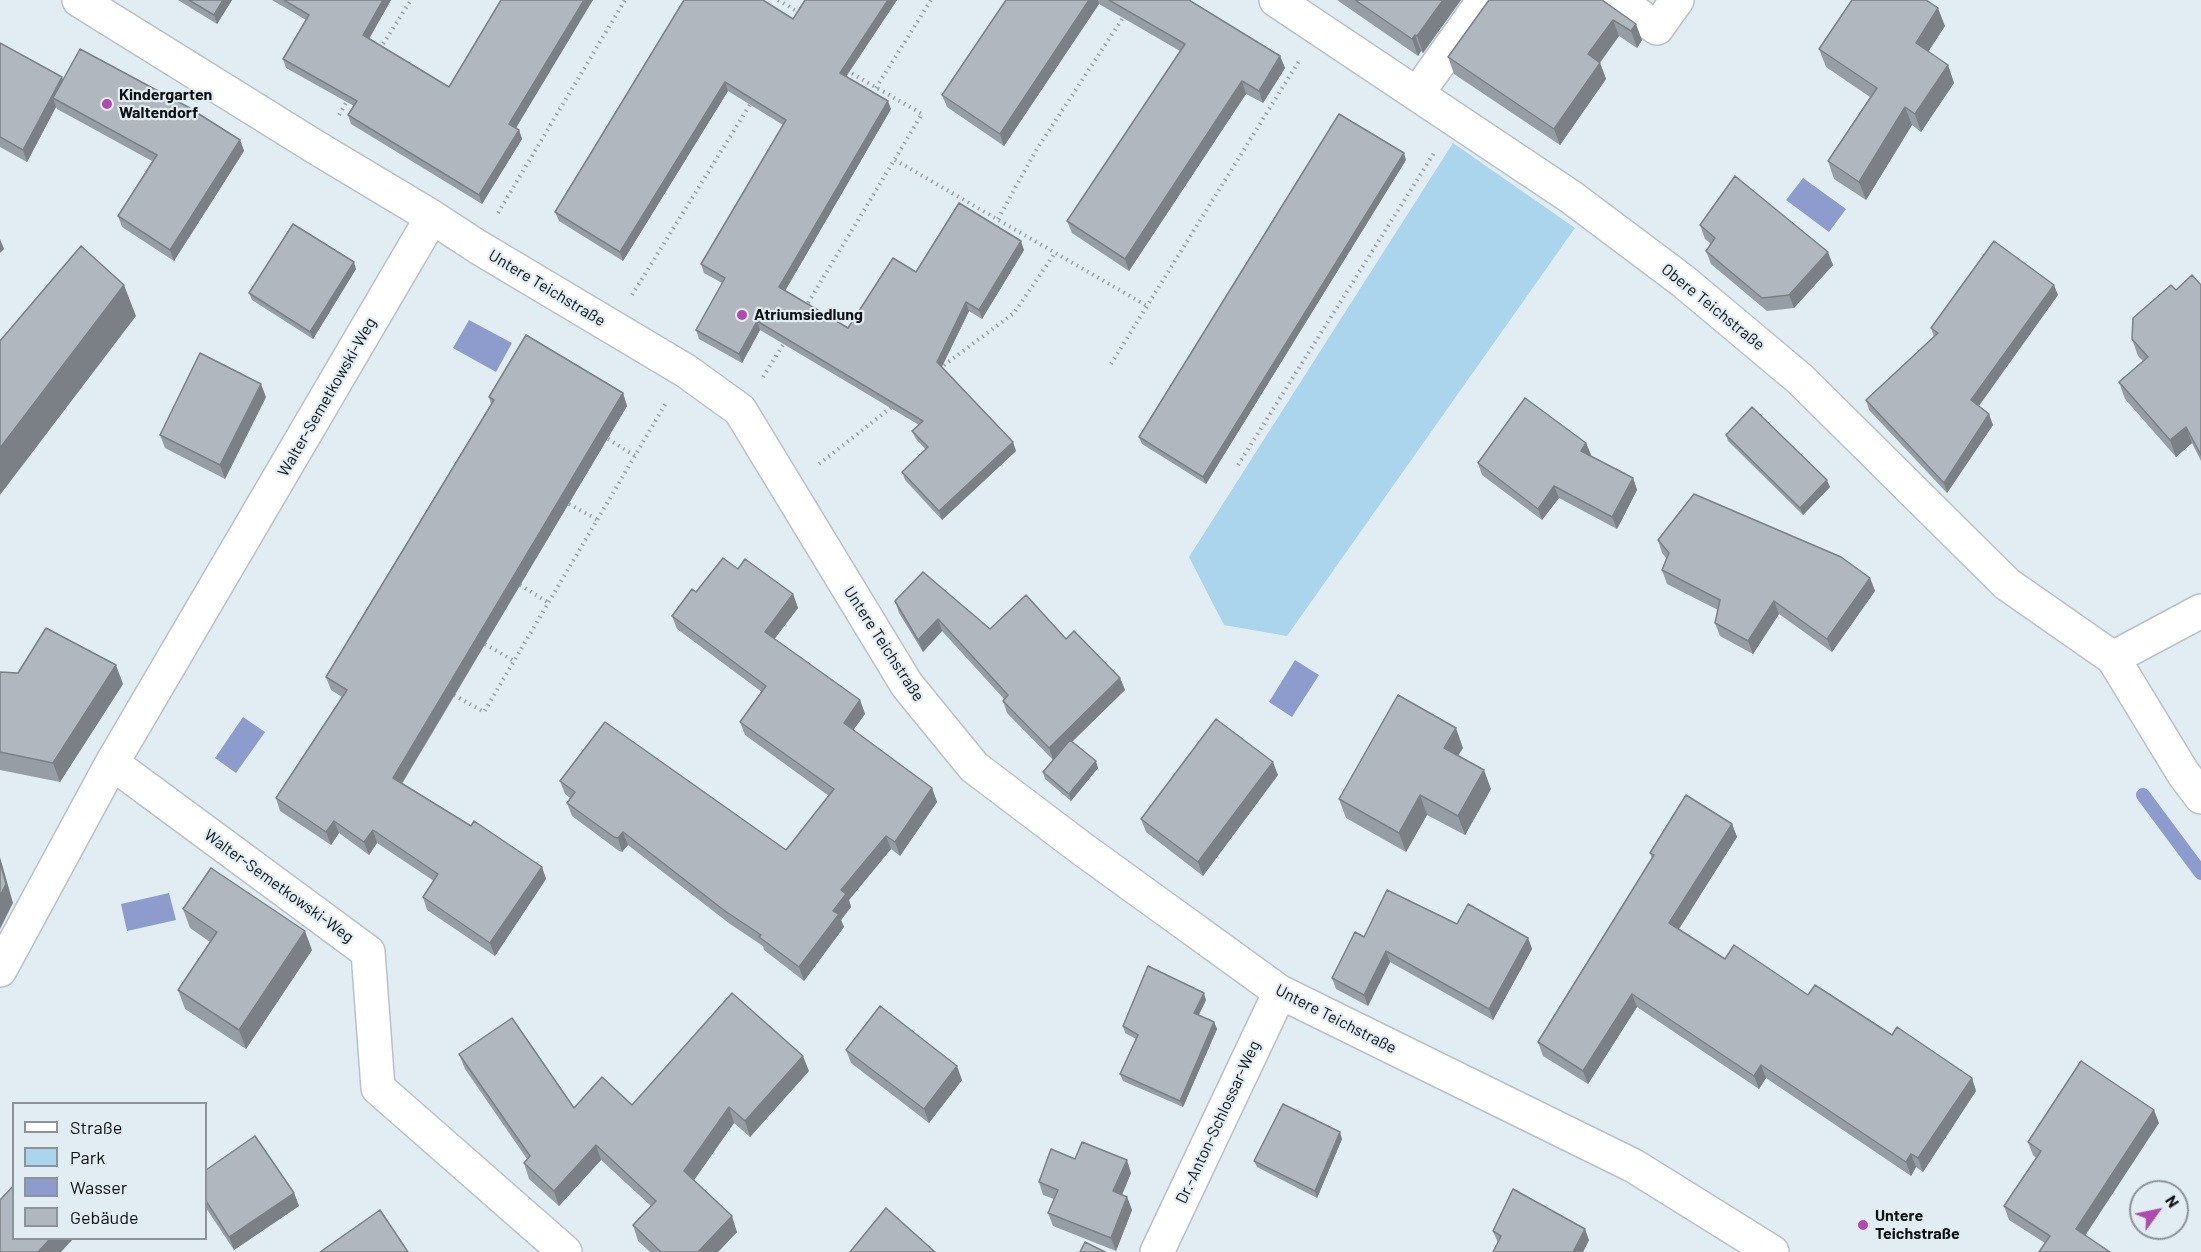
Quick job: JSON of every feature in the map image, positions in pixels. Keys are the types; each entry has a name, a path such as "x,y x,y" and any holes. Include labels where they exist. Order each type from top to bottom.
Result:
{"street":[{"name":"Untere Teichstraße","path":"79,0 487,253 686,371 740,410 907,685 974,767 1091,855 1280,992 1634,1166 1772,1252"},
{"name":"Obere Teichstraße","path":"1276,0 1571,197 1683,280 1800,379 2007,584 2113,658 2183,773 2201,797"},
{"path":"1418,94 1484,0"},
{"path":"1617,0 1657,28 1677,0"},
{"name":"Walter-Semetkowski-Weg","path":"0,970 111,763 432,217"},
{"path":"2113,658 2201,611"},
{"name":"Walter-Semetkowski-Weg","path":"111,763 368,952 378,1088 565,1252"},
{"name":"Dr.-Anton-Schlossar-Weg","path":"1157,1252 1280,992"}],"path":[{"path":"374,58 411,0"},
{"path":"492,222 625,0"},
{"path":"778,0 804,15"},
{"path":"876,87 931,0"},
{"path":"998,219 1035,152 1128,9"},
{"path":"1111,364 1318,30"},
{"path":"803,313 922,114 838,66"},
{"path":"338,116 350,97"},
{"path":"627,303 753,100"},
{"path":"1238,465 1455,119"},
{"path":"895,160 1147,306"},
{"path":"932,374 1014,313 1055,253"},
{"path":"762,379 790,333"},
{"path":"454,695 484,712 668,400"},
{"path":"817,465 896,403"},
{"path":"608,439 636,456"},
{"path":"569,504 598,520"},
{"path":"520,585 549,603"},
{"path":"485,644 514,661"}],"green space":[{"path":"1453,143 1575,228 1287,636 1224,625 1189,557"}],"water":[{"path":"1803,178 1846,209 1829,232 1786,200"},
{"path":"469,320 512,343 496,372 453,348"},
{"path":"1295,660 1319,675 1292,717 1269,702"},
{"path":"243,717 265,732 236,773 215,758"},
{"path":"169,893 176,920 127,931 121,904"}],"building":[{"path":"189,0 223,0 214,15"},
{"path":"284,0 383,0 363,35 449,87 501,0 584,0 509,124 519,130 479,195 348,115 357,101 283,59 309,15"},
{"path":"684,0 763,0 793,19 805,0 888,0 840,73 888,101 779,287 848,328 893,258 916,272 959,203 1021,241 979,310 966,302 937,362 1013,442 939,511 902,472 928,447 912,431 923,421 757,321 739,354 696,330 725,278 701,264 786,120 725,82 620,252 555,212"},
{"path":"1006,0 1089,0 1000,134 942,95"},
{"path":"1109,0 1189,0 1280,56 1259,91 1242,81 1125,259 1067,221 1185,44"},
{"path":"1355,0 1443,0 1417,36 1415,35 1412,39"},
{"path":"1489,0 1602,0 1636,24 1631,31 1613,20 1588,54 1600,63 1554,129 1448,57"},
{"path":"1852,0 1926,0 1938,8 1916,43 1948,65 1915,114 1905,107 1859,182 1828,161 1877,88 1819,49"},
{"path":"0,43 62,77 23,150 0,137"},
{"path":"80,49 188,107 240,140 170,250 118,216 157,155 53,98"},
{"path":"1339,114 1404,153 1203,477 1139,437"},
{"path":"1735,176 1828,252 1789,295 1762,298 1706,251 1715,238 1700,225"},
{"path":"293,224 354,262 310,332 249,293"},
{"path":"1994,241 2054,285 1971,400 1989,414 1944,483 1866,400 1938,333 1931,328"},
{"path":"81,246 124,285 0,448 0,341"},
{"path":"2192,275 2201,285 2201,455 2186,427 2170,440 2119,382 2148,357 2132,339 2133,318 2171,285 2176,290"},
{"path":"526,335 623,393 393,778 471,826 474,821 542,867 490,943 423,897 438,874 373,830 364,842 334,821 326,832 276,798 347,690 326,677 494,400 489,397"},
{"path":"200,353 261,384 220,465 160,435"},
{"path":"1525,398 1586,443 1581,451 1633,478 1612,517 1554,486 1538,509 1478,463"},
{"path":"1752,407 1827,480 1800,508 1726,435"},
{"path":"1694,494 1841,557 1870,578 1827,639 1774,601 1748,641 1715,623 1720,600 1662,570 1669,553 1658,540"},
{"path":"723,558 738,569 745,559 793,594 765,632 860,700 844,723 932,788 895,842 886,836 841,890 846,894 833,911 839,914 799,967 759,937 761,935 725,911 623,832 618,838 614,837 567,803 575,792 560,781 605,722 786,850 834,789 740,722 766,686 672,616 692,589 696,592"},
{"path":"923,572 990,629 1026,595 1066,639 1074,631 1120,678 1049,748 1003,701 1008,695 938,619 918,640 895,601"},
{"path":"46,628 116,665 53,763 0,752 0,672 18,673"},
{"path":"1398,695 1456,728 1444,748 1484,770 1458,816 1420,795 1399,833 1339,799"},
{"path":"1216,719 1273,762 1198,862 1141,819"},
{"path":"1070,740 1096,761 1069,794 1043,772"},
{"path":"1686,795 1732,824 1669,923 1725,959 1734,945 1808,995 1815,985 1892,1035 1897,1027 1972,1078 1918,1158 1911,1154 1906,1162 1761,1065 1754,1076 1632,994 1583,1071 1538,1042 1654,855 1650,853"},
{"path":"0,862 6,884 0,896"},
{"path":"211,868 305,931 239,1030 178,990 217,932 183,909"},
{"path":"1387,890 1457,924 1468,904 1528,938 1489,1009 1386,951 1364,995 1332,978 1355,932 1364,937"},
{"path":"1148,966 1204,993 1194,1013 1214,1022 1180,1101 1120,1074 1138,1035 1123,1026"},
{"path":"732,993 803,1056 745,1121 729,1107 684,1171 732,1216 698,1252 661,1252 633,1225 656,1201 596,1145 554,1191 524,1163 530,1156 459,1054 512,1018 574,1108 602,1077 632,1105"},
{"path":"880,1006 957,1066 924,1109 846,1050"},
{"path":"2081,1061 2154,1110 2076,1229 2110,1252 2039,1252 2050,1236 2004,1206 2041,1151 2028,1142"},
{"path":"1283,1104 1340,1132 1315,1191 1254,1161"},
{"path":"255,1136 294,1193 229,1237 207,1203 207,1169"},
{"path":"1082,1142 1127,1160 1113,1191 1127,1197 1111,1238 1048,1213 1058,1190 1039,1182 1051,1149 1075,1159"},
{"path":"12,1187 12,1240 49,1240 38,1252 0,1252 0,1200"},
{"path":"1513,1189 1585,1229 1573,1252 1493,1252 1501,1236 1493,1231"},
{"path":"886,1208 935,1252 850,1252"},
{"path":"380,1210 408,1252 320,1252"},
{"path":"1085,1242 1105,1252 1080,1252"}],"waterway":[{"path":"2143,795 2201,873"}],"place":[{"name":"Kindergarten Waltendorf","path":"107,104"},
{"name":"Atriumsiedlung","path":"742,315"},
{"name":"Untere Teichstraße","path":"1863,1225"}]}
